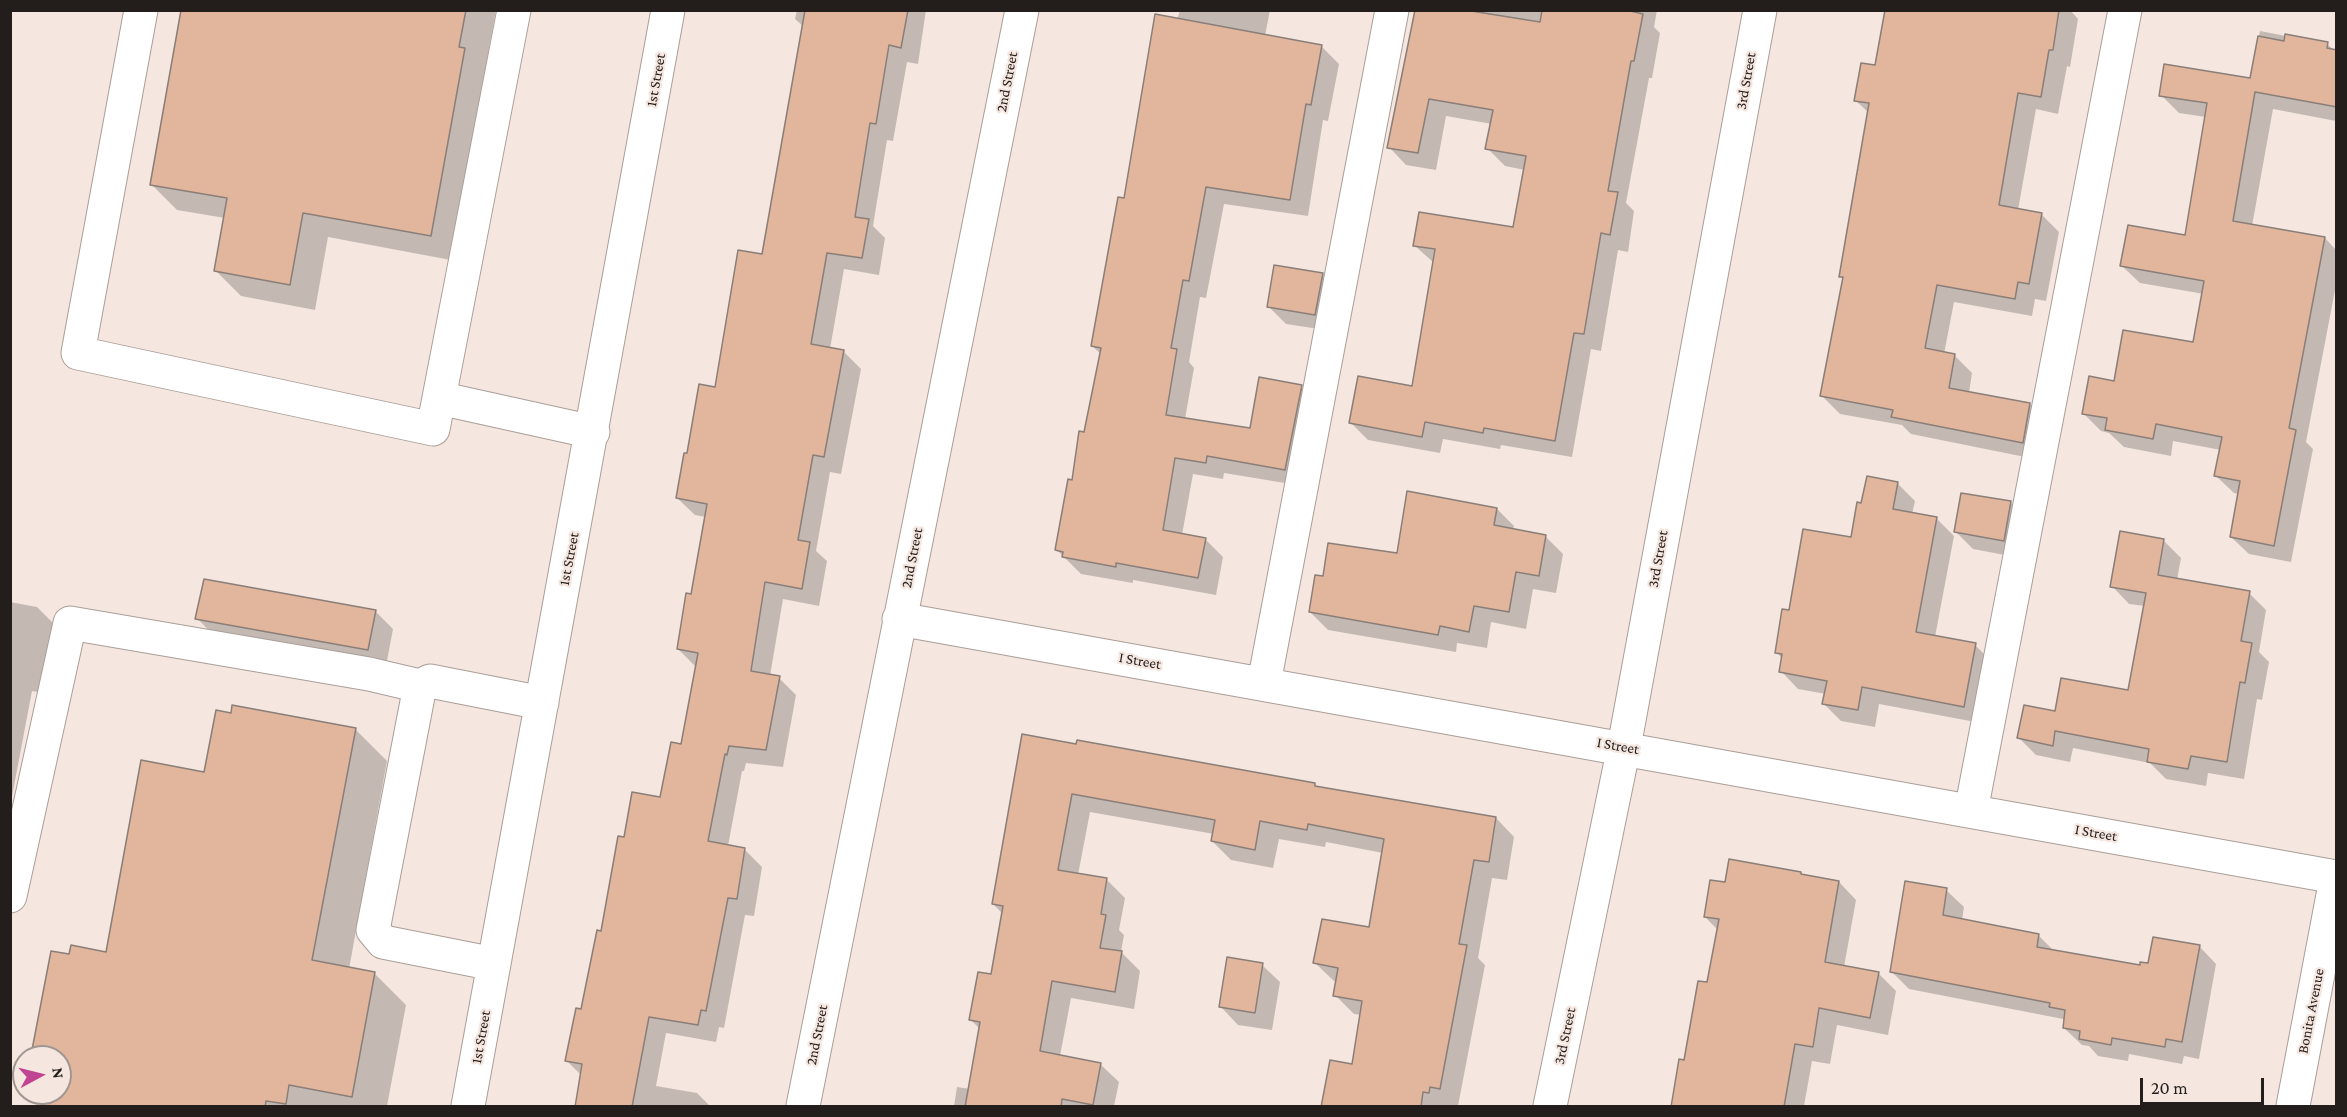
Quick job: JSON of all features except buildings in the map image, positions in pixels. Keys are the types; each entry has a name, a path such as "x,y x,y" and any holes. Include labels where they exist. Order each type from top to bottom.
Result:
{"street":[{"path":"141,10 78,353 433,429 514,10"},
{"name":"1st Street","path":"468,1107 593,432 668,10"},
{"name":"2nd Street","path":"803,1107 1022,10"},
{"path":"1264,683 1392,10"},
{"name":"3rd Street","path":"1550,1107 1624,747 1760,10"},
{"path":"1971,811 2125,10"},
{"path":"439,398 593,432"},
{"name":"I Street","path":"899,619 1624,747 2337,878"},
{"path":"10,896 69,622 369,674 420,686 430,681 542,702"},
{"path":"420,686 373,930 383,942 494,964"},
{"name":"Bonita Avenue","path":"2293,1107 2337,878"}]}
